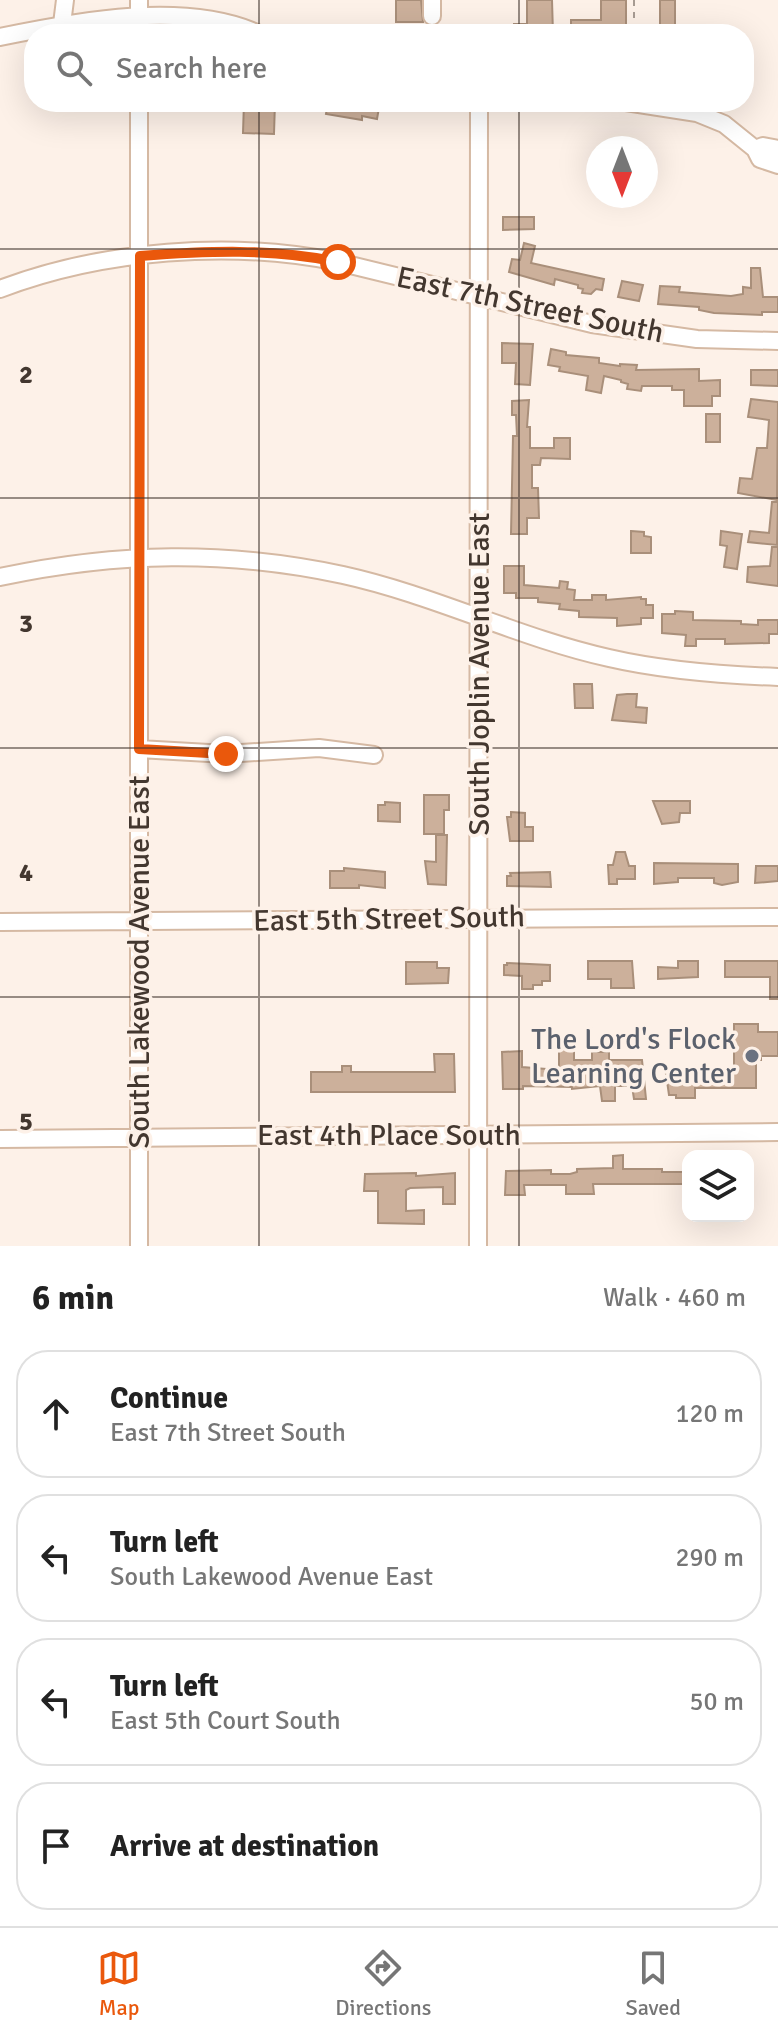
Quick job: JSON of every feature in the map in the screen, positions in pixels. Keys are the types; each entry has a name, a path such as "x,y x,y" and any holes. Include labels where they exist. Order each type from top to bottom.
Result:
{"street":[{"path":"65,0 62,24 139,8 239,24"},
{"path":"0,37 24,32"},
{"name":"South Lakewood Avenue East","path":"139,112 139,1246"},
{"name":"South Joplin Avenue East","path":"478,1246 479,112"},
{"path":"690,112 724,124 755,149 760,159 778,165"},
{"path":"755,149 763,146 778,149"},
{"name":"East 7th Street South","path":"0,289 76,266 140,256 240,250 305,255 592,324 697,339 778,341"},
{"path":"0,577 96,560 231,558 345,575 609,658 723,676 778,677"},
{"path":"139,749 226,754 319,748 374,755"},
{"name":"East 5th Street South","path":"0,922 778,917"},
{"name":"East 4th Place South","path":"0,1139 778,1132"}],"path":[{"path":"634,0 634,24"}],"building":[{"path":"396,0 421,0 423,22 396,22"},
{"path":"527,0 552,0 553,24 527,24"},
{"path":"601,0 626,0 626,24 571,24 571,20 601,20"},
{"path":"660,0 675,0 675,24 660,24"},
{"path":"244,112 275,112 274,134 243,133"},
{"path":"378,112 377,119 362,116 362,120 326,114"},
{"path":"503,217 534,217 534,229 503,230"},
{"path":"524,243 535,246 531,263 604,279 602,290 582,293 583,289 578,285 555,279 554,285 509,272 512,259 520,260"},
{"path":"751,268 760,268 763,297 778,297 778,312 762,312 762,315 714,313 699,310 699,307 658,304 660,286 680,287 679,292 743,294 743,287 751,288"},
{"path":"622,281 643,285 639,301 618,297"},
{"path":"502,343 533,344 530,385 515,384 516,363 502,363"},
{"path":"551,349 566,352 566,355 599,358 599,363 637,365 636,370 699,369 699,381 720,380 720,396 712,396 712,406 684,406 684,390 672,390 672,386 642,386 641,391 627,389 628,384 621,380 604,376 601,393 586,390 588,376 559,371 560,367 548,365"},
{"path":"751,370 778,370 778,386 751,385"},
{"path":"751,399 778,402 777,500 738,493 740,478 752,479 757,448 767,448 769,420 748,417"},
{"path":"529,400 527,427 530,427 530,448 554,448 554,438 570,438 570,459 541,458 540,465 532,465 532,488 538,488 539,518 527,518 527,534 511,534 513,436 517,436 512,401"},
{"path":"706,414 720,414 720,442 706,442"},
{"path":"772,502 778,502 777,545 748,542 750,531 769,533"},
{"path":"631,531 644,532 644,536 651,537 651,553 631,553"},
{"path":"721,531 742,534 737,569 724,567 727,546 720,545"},
{"path":"772,547 778,547 778,586 747,582 748,567 770,566"},
{"path":"504,566 524,566 524,585 559,588 560,581 568,582 567,589 575,590 574,600 592,600 592,595 606,595 606,600 641,597 646,599 646,605 653,605 653,618 641,618 641,624 617,626 617,618 579,617 579,611 559,609 560,604 538,602 538,598 516,598 516,593 504,593"},
{"path":"675,611 693,612 693,620 741,621 741,624 758,625 758,620 778,620 778,634 769,634 769,643 725,644 725,639 696,639 696,646 685,646 686,635 662,633 662,614 675,614"},
{"path":"574,684 592,684 593,708 575,708"},
{"path":"637,694 636,707 647,708 646,723 612,720 617,695"},
{"path":"424,795 449,795 449,810 444,810 444,834 424,834"},
{"path":"653,801 690,801 690,813 680,813 679,822 662,824"},
{"path":"385,802 400,803 400,822 378,821 378,805 385,805"},
{"path":"511,812 525,813 525,827 533,827 533,841 510,841 507,817 511,817"},
{"path":"436,835 447,835 446,885 428,884 425,861 436,862"},
{"path":"616,852 625,852 629,866 635,866 635,879 617,879 617,884 609,884 608,865 613,865"},
{"path":"654,863 738,864 738,882 722,885 714,883 714,878 678,878 678,882 654,884"},
{"path":"756,866 778,866 778,881 755,883"},
{"path":"344,868 385,872 385,888 359,885 359,888 330,888 330,871 344,871"},
{"path":"550,872 551,887 507,886 510,873"},
{"path":"588,961 632,961 634,988 611,988 611,979 588,979"},
{"path":"678,961 698,961 698,977 658,979 658,967 678,968"},
{"path":"725,961 778,961 778,999 770,999 770,977 725,977"},
{"path":"406,962 437,962 437,968 449,968 448,983 406,984"},
{"path":"504,965 550,965 550,981 533,985 533,989 522,989 522,976 504,975"},
{"path":"734,1024 758,1024 758,1032 778,1032 778,1056 761,1056 761,1060 756,1060 756,1088 695,1088 695,1098 669,1095 666,1074 707,1074 707,1070 734,1070"},
{"path":"559,1049 574,1049 574,1060 592,1060 592,1052 609,1052 609,1060 642,1060 646,1099 634,1099 632,1086 615,1086 615,1101 602,1101 600,1086 503,1089 502,1052 522,1051 522,1067 559,1070"},
{"path":"434,1054 454,1054 455,1092 311,1092 311,1072 342,1072 342,1066 351,1066 351,1072 435,1072"},
{"path":"623,1155 623,1169 682,1172 682,1184 593,1184 594,1194 566,1194 566,1185 524,1185 525,1195 505,1195 506,1171 551,1170 551,1174 570,1174 577,1172 577,1169 613,1168 613,1156"},
{"path":"416,1173 416,1176 455,1173 455,1204 443,1204 443,1187 410,1188 406,1190 406,1211 424,1210 424,1224 378,1223 378,1191 364,1191 365,1174"}],"place":[{"name":"The Lord's Flock Learning Center","path":"752,1056"}],"route":[{"path":"226,754 139,749 140,256 240,250 305,255 338,262"}]}
